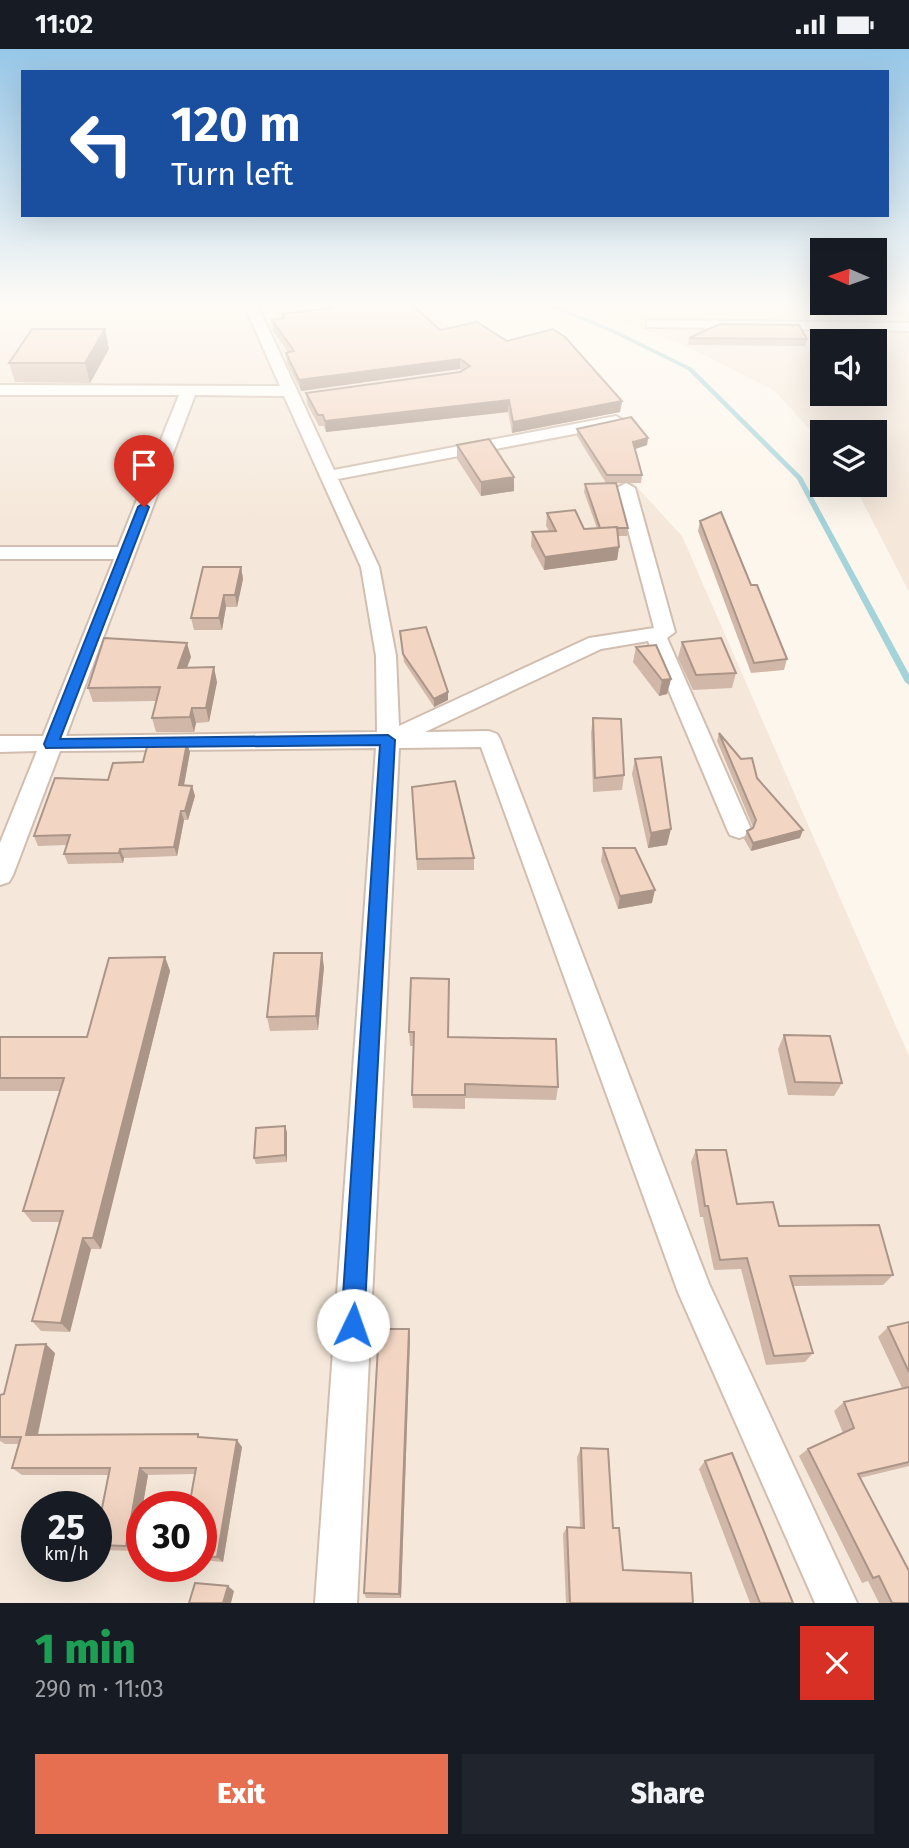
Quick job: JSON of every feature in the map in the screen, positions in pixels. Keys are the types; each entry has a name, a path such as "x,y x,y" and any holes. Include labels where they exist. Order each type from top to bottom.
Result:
{"street":[{"path":"285,375 370,567 386,656 388,740 336,1603"},
{"path":"0,390 189,390 296,396"},
{"path":"0,875 189,390"},
{"path":"328,476 625,419"},
{"path":"388,740 596,643 665,632 626,488"},
{"path":"0,553 125,553"},
{"path":"655,634 739,829"},
{"path":"0,744 489,739 695,1292 836,1603"}],"shaded area":[{"path":"0,375 533,375 682,536 909,1056 909,1603 0,1603"},
{"path":"742,375 810,375 810,406 887,406 887,375 909,375 909,592 860,497 887,497 887,420 810,420 810,430 775,391"}],"building":[{"path":"296,375 341,375 299,380"},
{"path":"442,375 598,375 622,401 513,422 509,400 325,421 323,415 318,415 306,393"},
{"path":"631,417 648,438 633,442 642,475 607,475 577,429"},
{"path":"489,439 514,477 481,482 457,445"},
{"path":"616,483 628,528 600,528 585,484"},
{"path":"575,510 584,529 617,527 619,547 545,557 532,532 556,531 547,513"},
{"path":"721,512 751,585 757,585 787,659 754,663 700,521"},
{"path":"203,567 241,567 235,595 224,595 219,618 191,618"},
{"path":"426,627 448,692 434,699 403,654 400,631"},
{"path":"104,638 187,643 178,668 214,667 206,708 192,708 190,717 152,718 160,687 88,688"},
{"path":"721,638 736,673 696,675 682,642"},
{"path":"656,645 671,679 662,680 636,647"},
{"path":"593,718 621,719 624,775 595,778"},
{"path":"719,733 741,759 752,758 757,778 803,830 753,843 747,831 753,828 756,820"},
{"path":"148,743 187,743 179,785 192,786 185,811 181,811 174,847 120,849 119,853 64,854 70,835 34,836 55,778 108,780 113,763 143,762"},
{"path":"661,757 671,829 651,833 635,759"},
{"path":"455,781 474,858 417,859 412,787"},
{"path":"603,848 635,848 655,890 620,896"},
{"path":"274,953 322,953 316,1016 267,1017"},
{"path":"165,957 93,1238 83,1238 61,1323 32,1321 63,1211 23,1211 64,1078 0,1078 0,1037 87,1037 109,958"},
{"path":"411,978 449,979 448,1037 556,1039 558,1087 465,1084 465,1095 412,1095 414,1032 409,1032"},
{"path":"784,1035 830,1036 842,1083 795,1082"},
{"path":"285,1126 285,1155 254,1158 256,1128"},
{"path":"696,1150 726,1150 737,1204 773,1202 779,1226 879,1225 893,1275 790,1276 813,1353 774,1356 747,1258 720,1260 708,1206 705,1206"},
{"path":"909,1322 909,1372 888,1327"},
{"path":"379,1329 409,1329 399,1594 364,1593"},
{"path":"46,1344 26,1435 198,1434 198,1437 237,1440 217,1557 217,1491 192,1491 196,1468 140,1468 136,1491 126,1491 126,1546 112,1546 112,1491 105,1491 110,1468 12,1468 21,1437 0,1437 0,1395 4,1394 16,1345"},
{"path":"909,1387 909,1462 858,1474 909,1571 909,1603 892,1603 879,1576 873,1578 808,1449 854,1428 844,1402"},
{"path":"581,1448 608,1449 613,1528 619,1528 623,1570 691,1573 693,1603 570,1603 567,1527 584,1528"},
{"path":"732,1453 793,1603 760,1603 705,1461"},
{"path":"195,1583 228,1586 223,1603 189,1603"}],"waterway":[{"path":"696,375 800,478 909,682"}],"route":[{"path":"144,507 51,744 388,740 353,1325"}]}
